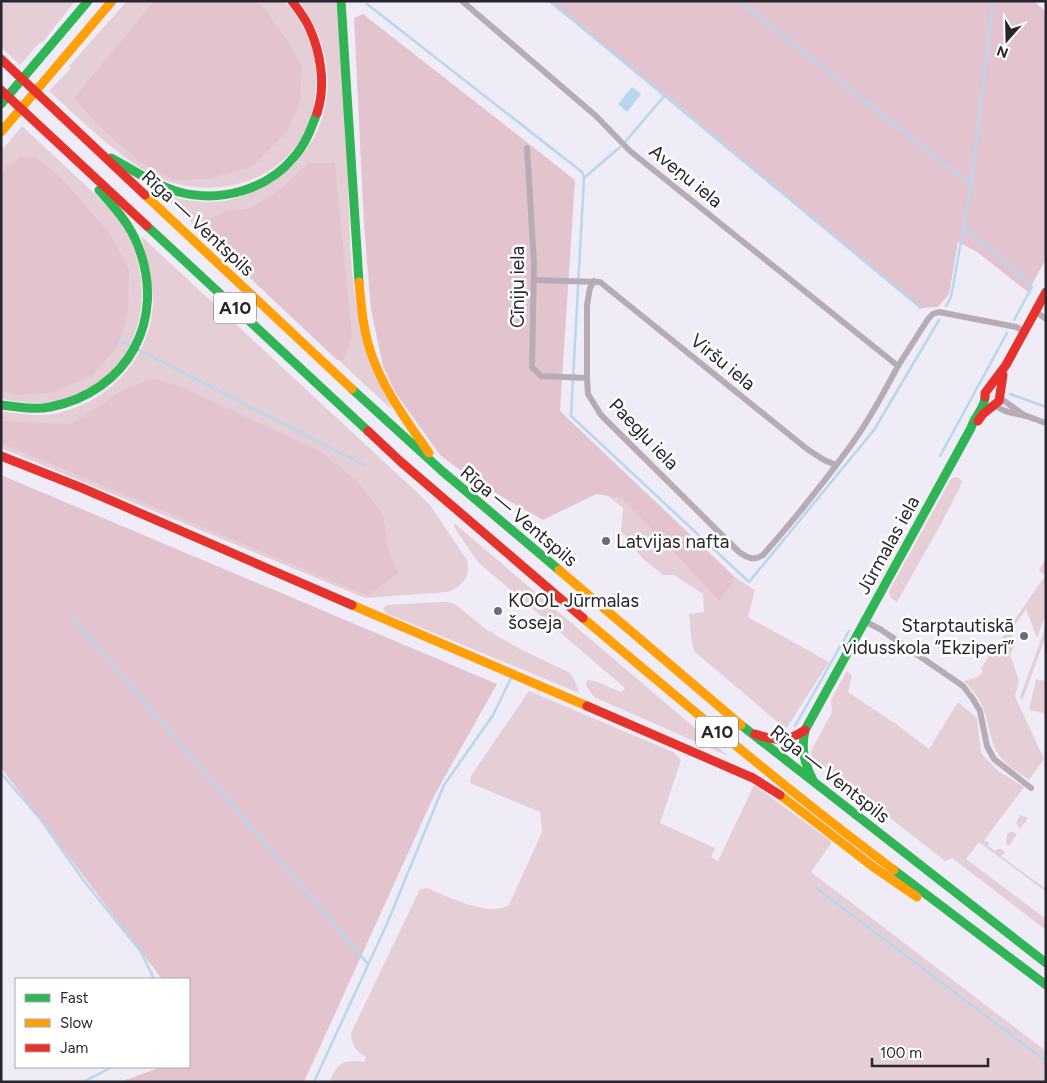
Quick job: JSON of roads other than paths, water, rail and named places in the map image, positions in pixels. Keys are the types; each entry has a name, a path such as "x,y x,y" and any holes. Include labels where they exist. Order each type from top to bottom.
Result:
{"main road":[{"path":"1,104 88,1"},
{"path":"1,132 112,1"},
{"path":"101,15 121,1"},
{"path":"97,150 164,186 191,195 219,195 247,190 279,172 306,142 316,119 322,93 322,69 318,45 306,18 292,1"},
{"path":"341,1 358,276 363,316 371,350 389,392 442,471"},
{"name":"Rīga — Ventspils","path":"1,59 442,471 750,733 1046,962"},
{"name":"Rīga — Ventspils","path":"1,90 394,456 510,557 810,808 1046,985"},
{"path":"1,405 22,408 55,407 70,403 92,393 111,380 126,364 138,344 145,320 146,282 140,252 134,236 117,211 69,154"},
{"name":"Jūrmalas iela","path":"994,400 984,396 1006,365 1046,292"},
{"name":"Jūrmalas iela","path":"805,730 971,428 994,400 1006,365"},
{"path":"1,456 82,488 753,778 788,800 872,866 920,899 966,925"},
{"path":"750,733 781,741 790,740 805,730"},
{"path":"805,730 802,749 803,758 814,783"}],"street":[{"name":"Aveņu iela","path":"462,1 596,116 630,151 898,366"},
{"name":"Cīniju iela","path":"527,148 534,280 532,367 541,376 587,378"},
{"path":"534,280 594,281"},
{"name":"Paegļu iela","path":"594,281 590,288 587,305 588,394 601,415 739,552 749,559 763,555 836,465"},
{"name":"Viršu iela","path":"594,281 606,286 807,449 836,465"},
{"path":"1035,311 1046,319"},
{"path":"836,465 879,401 898,366 933,314 939,312 1024,331"},
{"path":"994,400 998,408 1046,423"},
{"path":"864,621 880,629 963,686 980,711 988,746 994,759 1031,788"}],"water":[{"path":"632,87 641,94 627,112 618,104"}],"waterway":[{"path":"550,1 921,308"},
{"path":"739,1 971,185"},
{"path":"946,306 951,297 971,186 993,1"},
{"path":"367,4 582,172 584,178 571,416 749,582 874,430 939,320"},
{"path":"625,142 665,95"},
{"path":"584,178 620,147"},
{"path":"964,228 1022,276 1032,287 1014,320"},
{"path":"940,456 1007,333"},
{"path":"119,340 130,346"},
{"path":"139,350 366,466"},
{"path":"1010,394 1046,407"},
{"path":"72,617 368,964"},
{"path":"795,726 849,631"},
{"path":"314,1082 386,926 444,785 493,715 511,678"},
{"path":"1,773 41,820 84,881 141,952 154,978"},
{"path":"816,888 1046,1061"},
{"path":"83,1082 110,1068"}],"place":[{"name":"Latvijas nafta","path":"606,541"},
{"name":"KOOL Jūrmalas šoseja","path":"498,611"},
{"name":"Starptautiskā vidusskola “Ekziperī”","path":"1024,636"}]}
